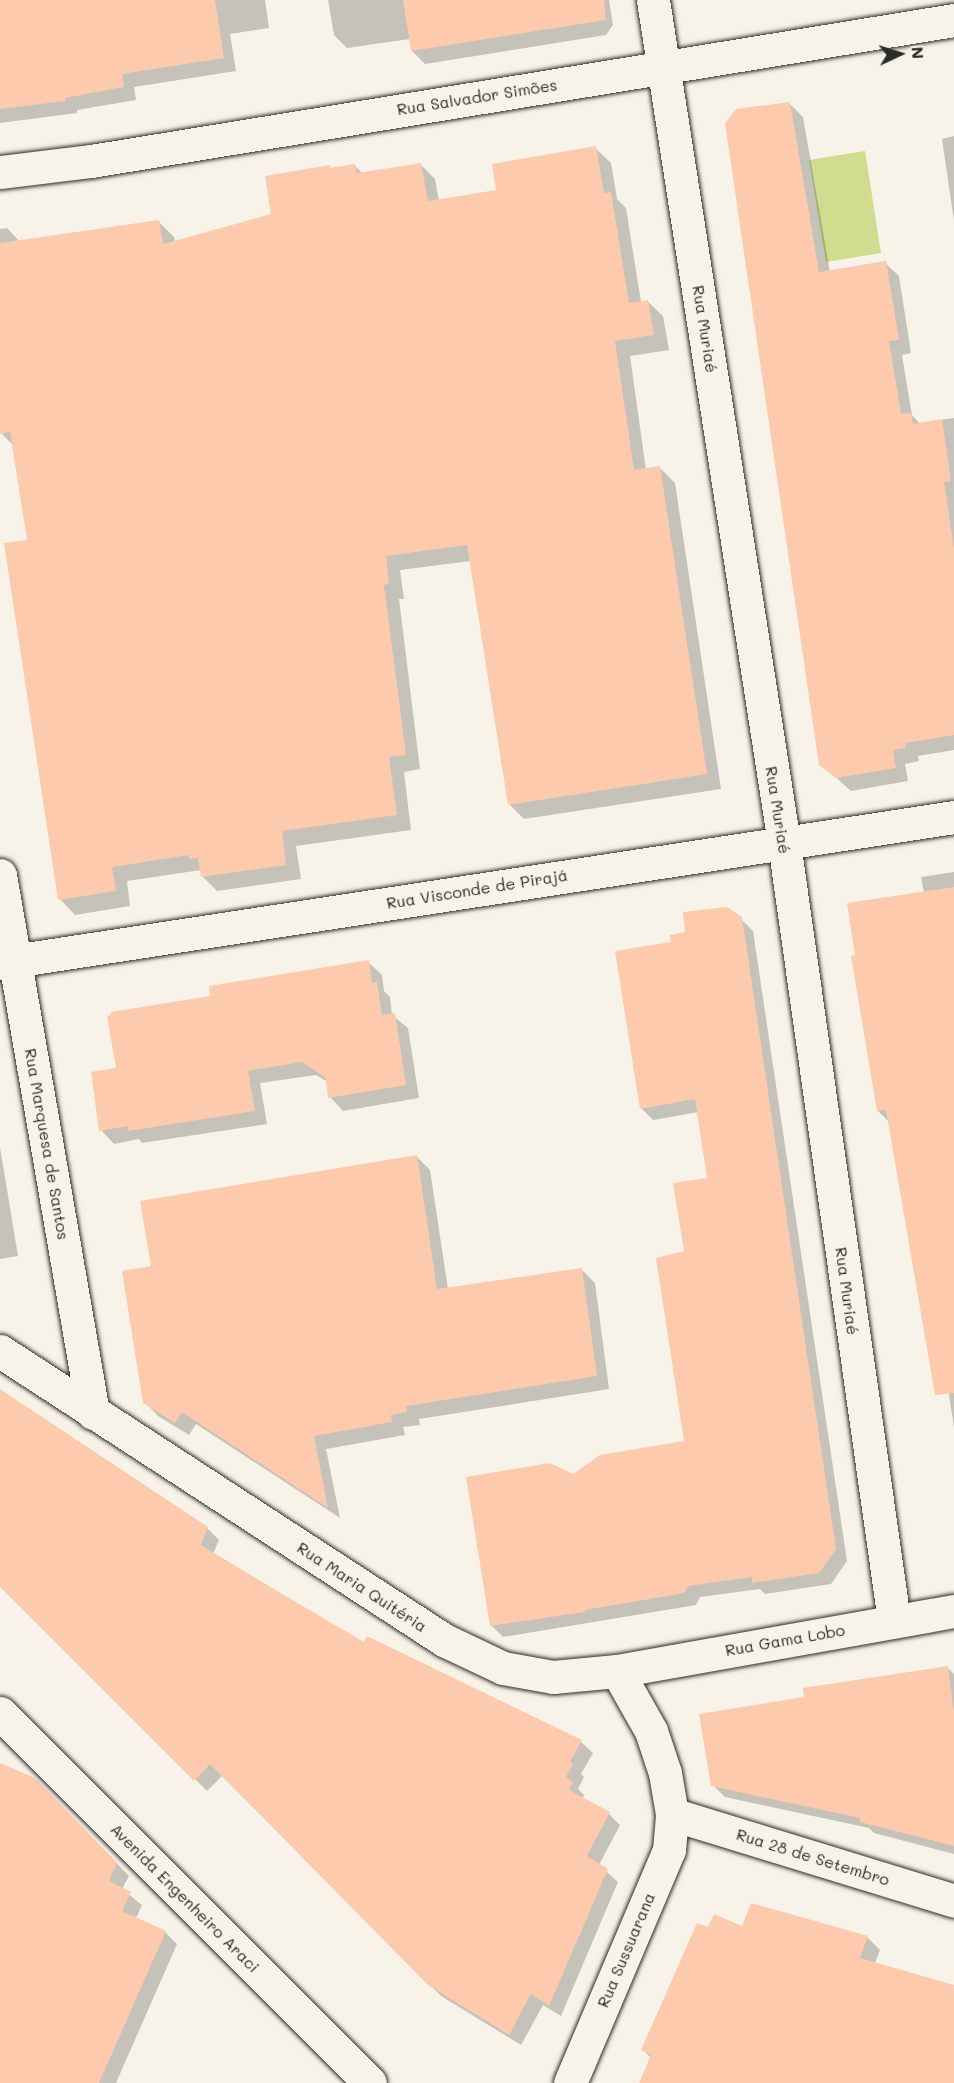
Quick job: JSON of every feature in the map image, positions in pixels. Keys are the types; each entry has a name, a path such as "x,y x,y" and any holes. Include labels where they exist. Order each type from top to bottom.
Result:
{"street":[{"name":"Rua Muriaé","path":"653,0 784,843 894,1621"},
{"name":"Rua Salvador Simões","path":"0,172 102,160 954,20"},
{"name":"Rua Visconde de Pirajá","path":"7,961 954,817"},
{"name":"Rua Marquesa de Santos","path":"0,875 7,961 93,1413"},
{"name":"Rua Maria Quitéria","path":"0,1351 444,1640 503,1668 553,1677 617,1671"},
{"name":"Rua Gama Lobo","path":"617,1671 954,1611"},
{"path":"617,1671 651,1731 665,1773 672,1814"},
{"name":"Avenida Engenheiro Araci","path":"0,1713 370,2083"},
{"name":"Rua 28 de Setembro","path":"672,1814 954,1901"},
{"name":"Rua Sussuarana","path":"570,2083 669,1850 672,1814"}],"green space":[{"path":"865,151 881,253 826,262 809,160"}],"building":[{"path":"0,0 215,0 224,58 122,74 124,87 65,98 65,101 0,109"},
{"path":"403,0 604,0 606,20 411,51"},
{"path":"790,102 819,272 886,261 899,340 889,341 901,414 911,413 913,424 942,419 951,481 944,482 954,549 954,735 905,743 906,748 893,750 896,768 836,778 819,765 725,123 736,109"},
{"path":"596,146 604,193 611,192 629,303 648,300 654,335 615,341 634,470 660,466 707,774 508,805 467,545 386,556 389,584 384,585 406,755 389,757 397,815 282,831 286,865 201,877 198,858 189,859 189,855 112,867 116,891 58,900 4,543 27,540 10,432 0,434 0,243 159,220 163,244 271,214 265,176 330,165 330,168 355,164 357,173 421,163 428,201 460,196 496,190 492,164"},
{"path":"954,887 954,1393 935,1395 886,1110 877,1111 851,956 855,955 847,903"},
{"path":"727,907 742,917 836,1549 819,1573 752,1583 752,1577 688,1586 684,1593 585,1610 585,1612 490,1626 466,1477 550,1463 573,1474 600,1455 684,1441 656,1258 684,1251 673,1183 707,1178 695,1099 640,1109 615,951 671,942 670,935 685,932 683,912"},
{"path":"369,960 372,983 377,982 382,1015 395,1013 406,1085 328,1098 326,1078 302,1062 248,1071 255,1111 128,1131 128,1126 99,1131 91,1072 116,1068 107,1016 111,1015 111,1012 210,996 209,986"},
{"path":"417,1155 437,1289 582,1268 597,1376 406,1406 407,1412 391,1415 392,1422 314,1436 328,1508 182,1412 175,1423 143,1403 122,1271 151,1266 140,1201"},
{"path":"0,1389 208,1527 201,1545 364,1642 367,1636 582,1740 570,1762 573,1764 566,1777 573,1782 569,1790 610,1812 587,1856 608,1869 549,2006 531,1994 509,2035 428,1985 210,1764 194,1781 0,1587"},
{"path":"948,1666 954,1713 954,1846 860,1822 860,1818 711,1786 699,1714 804,1697 803,1688"},
{"path":"0,1763 35,1778 117,1863 109,1881 131,1892 122,1911 166,1931 99,2083 0,2083"},
{"path":"751,1903 868,1936 860,1958 954,1985 954,2083 639,2083 651,2055 641,2050 697,1923 708,1927 714,1914 742,1926"}]}
